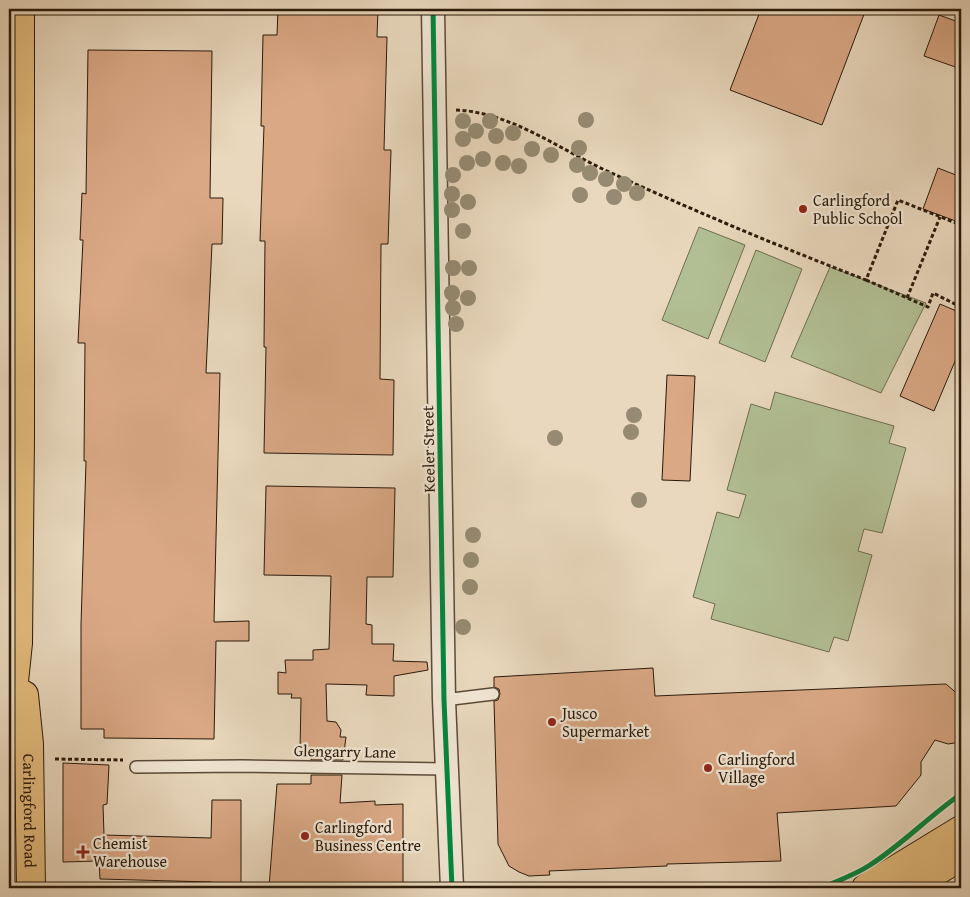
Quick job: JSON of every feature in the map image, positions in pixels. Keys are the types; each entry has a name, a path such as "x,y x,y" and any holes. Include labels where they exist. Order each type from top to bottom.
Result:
{"main road":[{"name":"Carlingford Road","path":"20,9 14,437 18,644 29,744 31,888"},
{"name":"Carlingford Road","path":"9,729 18,644"},
{"path":"866,888 961,830"},
{"path":"909,888 961,856"}],"street":[{"name":"Keeler Street","path":"434,9 444,700 452,888"}],"lane":[{"path":"444,700 493,694"},
{"name":"Glengarry Lane","path":"136,767 447,768"}],"path":[{"path":"436,109 468,110 517,125 543,137 575,156 652,191 928,307 933,293 961,307"},
{"path":"866,280 898,200 961,225"},
{"path":"907,298 940,217"},
{"path":"55,760 125,760 136,767"}],"green space":[{"path":"699,227 745,245 708,339 662,320"},
{"path":"756,250 802,269 765,362 719,343"},
{"path":"830,267 926,303 881,393 791,357"},
{"path":"775,392 894,426 889,443 906,448 882,533 864,529 858,551 872,555 848,641 834,637 829,652 711,619 715,604 693,597 717,512 739,518 746,495 727,490 751,404 770,410"}],"building":[{"path":"278,9 378,9 377,37 387,37 384,150 391,150 388,244 381,244 380,379 394,380 393,455 264,453 265,241 260,241 264,126 261,126 263,35 277,35"},
{"path":"761,9 866,9 822,125 730,90"},
{"path":"939,15 961,23 961,69 924,56"},
{"path":"88,50 212,51 210,198 223,198 222,244 212,244 206,373 220,373 214,622 249,621 249,641 216,641 214,739 104,738 104,729 81,729 81,625 86,461 84,461 85,343 78,343 83,240 80,240 82,193 86,194"},
{"path":"938,168 961,177 961,223 923,209"},
{"path":"940,304 961,313 961,347 934,411 900,396"},
{"path":"667,375 695,376 690,481 662,480"},
{"path":"266,486 395,488 393,577 367,577 366,624 372,625 372,644 394,644 393,661 427,662 428,670 394,676 394,696 366,695 367,685 326,684 327,721 336,722 341,730 340,737 346,737 343,760 311,760 312,751 300,751 301,698 291,698 292,694 278,694 278,672 286,673 285,660 313,660 313,650 329,649 331,576 264,575"},
{"name":"Carlingford Village","path":"653,668 655,696 946,684 961,697 961,742 948,744 935,740 921,762 921,775 896,806 777,813 781,861 667,864 667,866 549,871 550,875 529,876 509,866 498,844 494,701 498,700 500,694 499,689 494,687 494,677"},
{"path":"63,763 109,765 107,804 103,805 104,835 211,838 212,800 241,800 241,888 211,888 211,882 100,879 99,861 63,862"},
{"path":"311,775 342,775 340,803 375,801 375,805 403,804 403,888 269,887 277,784 311,784"}],"cycle path":[{"path":"433,9 444,700 452,888"},
{"path":"821,888 870,865 961,794"}],"place":[{"name":"Carlingford Public School","path":"803,209"},
{"name":"Jusco Supermarket","path":"552,722"},
{"name":"Carlingford Village","path":"708,768"},
{"name":"Carlingford Business Centre","path":"305,836"},
{"name":"Chemist Warehouse","path":"83,852"}]}
